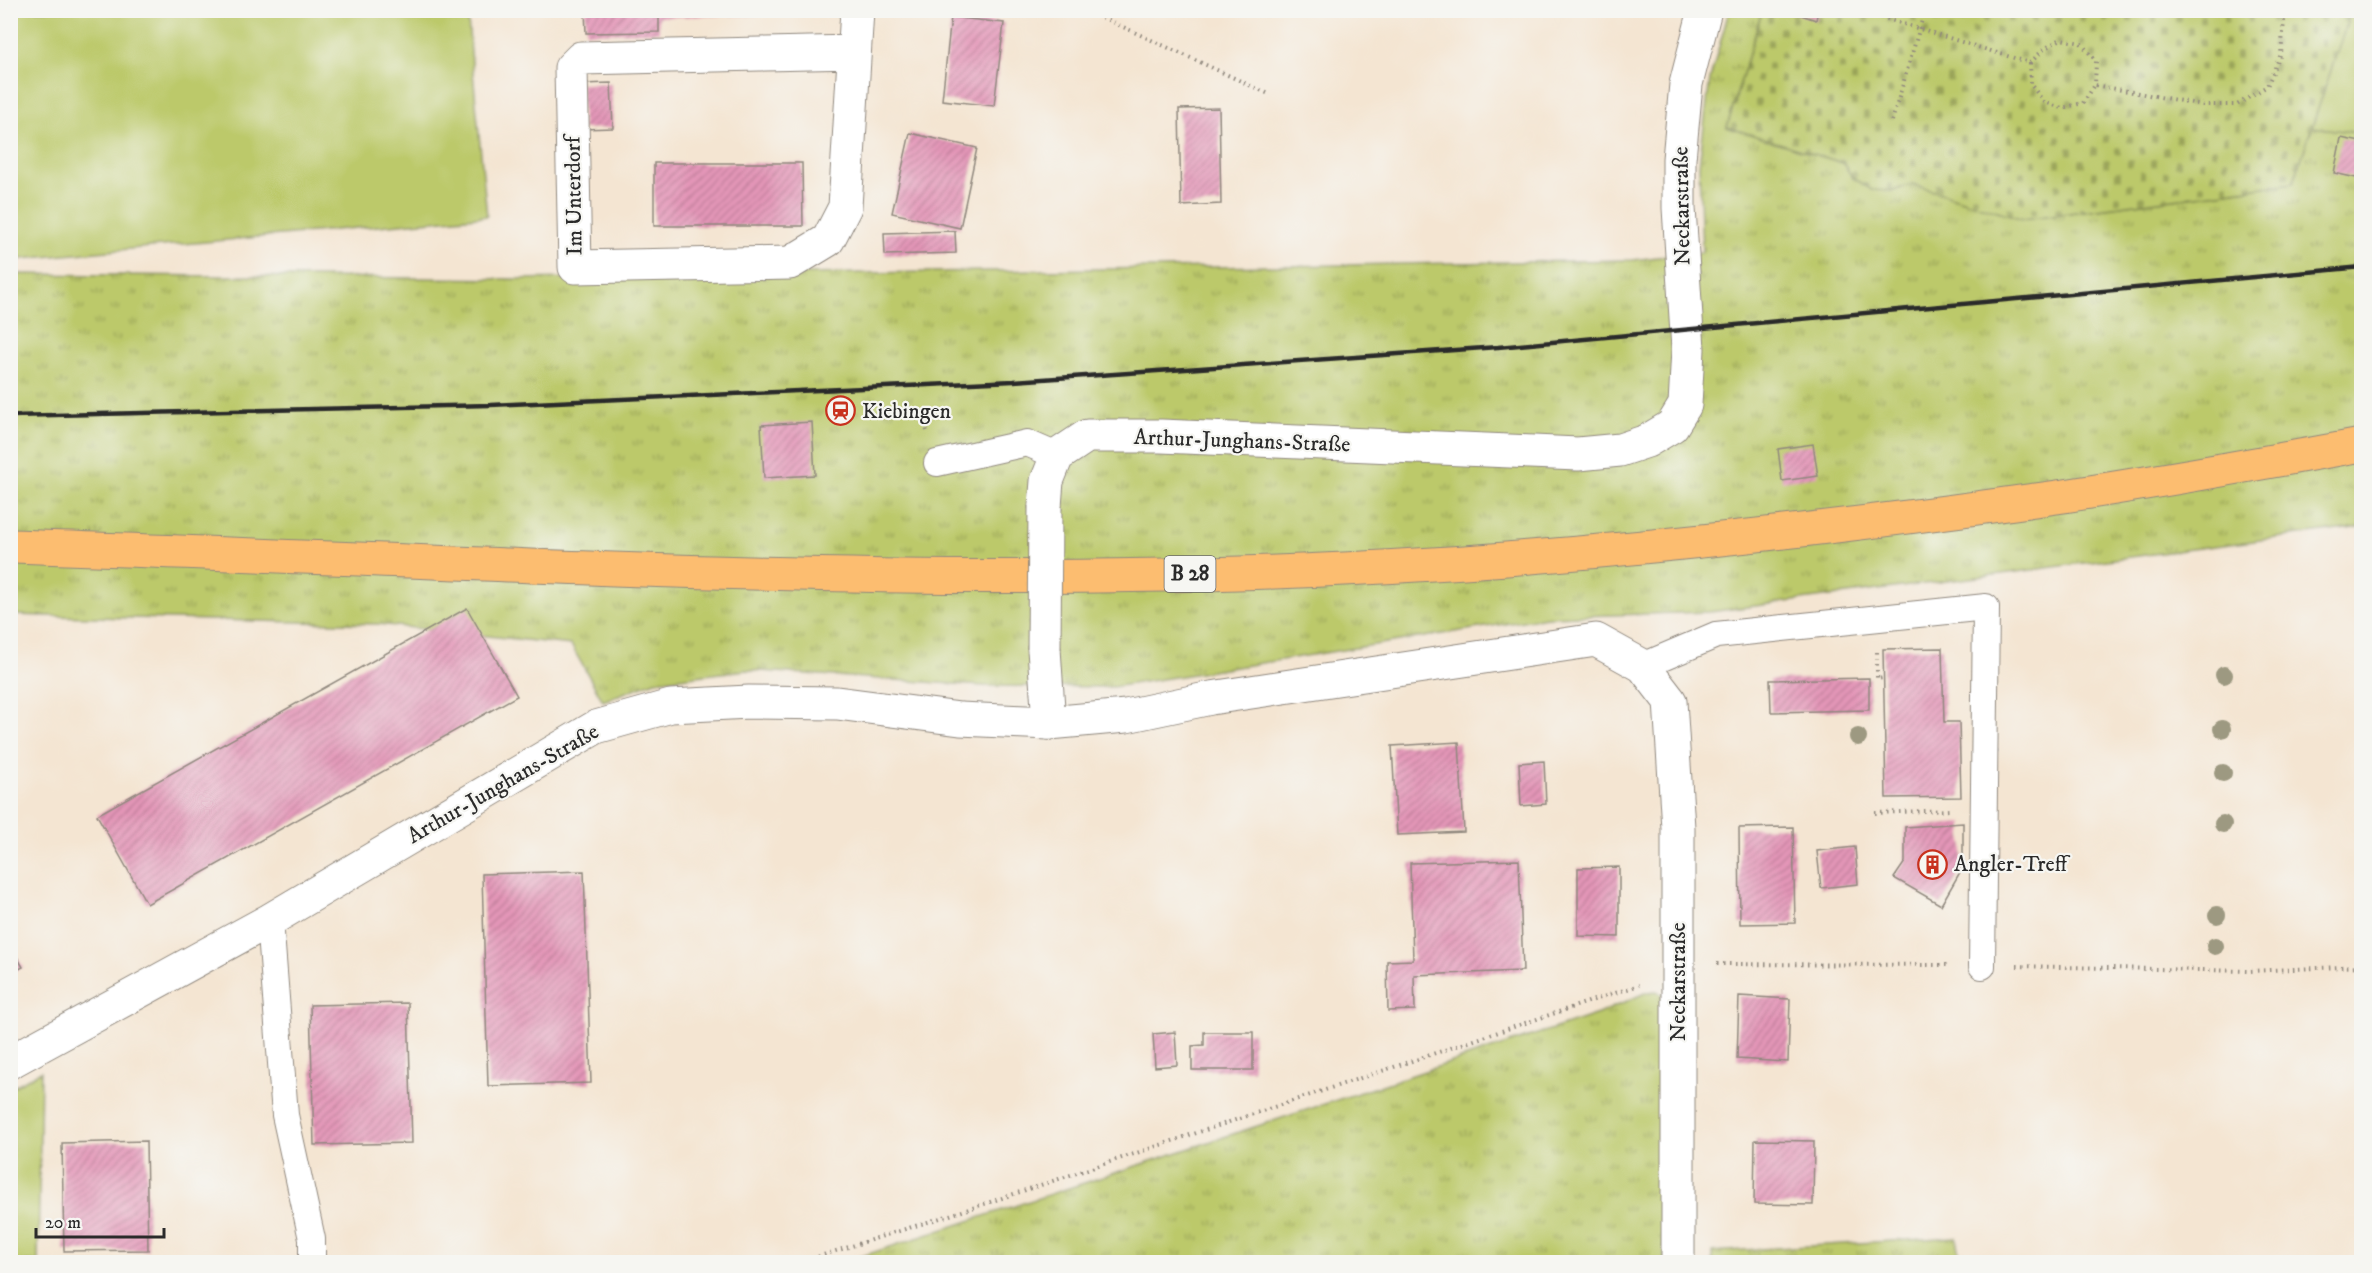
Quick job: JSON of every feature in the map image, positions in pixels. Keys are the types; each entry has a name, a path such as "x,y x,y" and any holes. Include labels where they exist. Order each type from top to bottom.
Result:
{"main road":[{"name":"B 28","path":"10,546 504,567 992,578 1213,573 1428,564 1619,550 1840,525 2063,496 2361,446"}],"street":[{"name":"Im Unterdorf","path":"854,52 581,58 572,68 575,267 790,263 828,240 845,207 857,10"},
{"name":"Neckarstraße","path":"1685,405 1688,349 1678,208 1679,159 1686,84 1705,10"},
{"name":"Arthur-Junghans-Straße","path":"1057,456 1087,436 1161,436 1578,454 1620,450 1647,441 1672,426 1685,405"},
{"path":"1049,723 1044,650 1045,506 1047,481 1057,456"},
{"name":"Arthur-Junghans-Straße","path":"10,1062 270,920 596,727 671,706 749,702 837,703 960,719 1049,723 1126,716 1211,698 1596,640 1643,666"},
{"name":"Neckarstraße","path":"1643,666 1670,701 1678,828 1678,1263"}],"lane":[{"path":"938,463 1027,443 1057,456"},
{"path":"1643,666 1716,635 1986,607 1982,966"},
{"path":"270,920 285,1115 312,1239 312,1263"}],"path":[{"path":"1093,10 1097,15 1269,94"},
{"path":"1858,10 2030,63"},
{"path":"1892,121 1925,10"},
{"path":"2095,85 2203,105 2237,105 2267,86 2281,54 2285,10"},
{"path":"2061,39 2081,43 2096,61 2095,85 2083,103 2062,108 2044,102 2031,85 2030,63 2044,49 2061,39"},
{"path":"1875,813 1984,809"},
{"path":"801,1263 1564,1012 1636,986 1679,967 1734,963 2249,971 2361,966"}],"green space":[{"path":"11,10 467,11 487,216 11,260"},
{"path":"1729,11 1762,11 1727,127 1843,163 1853,178 1893,191 1912,184 2023,219 2293,183 2312,127 2361,133 2361,527 1709,612 1547,617 1113,687 984,686 746,670 655,681 603,701 571,645 378,624 11,615 11,274 517,279 1632,260 1702,252 1699,165 1710,79"},
{"path":"1762,11 2351,11 2293,183 2023,219 1912,184 1893,191 1872,190 1853,178 1843,163 1727,127"},
{"path":"2351,11 2361,11 2361,133 2312,127"},
{"path":"1657,991 1667,998 1664,1262 844,1262 1598,1014 1647,992"},
{"path":"41,1071 38,1262 11,1262 11,1088"},
{"path":"1956,1237 1960,1262 1712,1262 1712,1252"}],"building":[{"path":"585,10 826,10 826,14 659,17 659,32 586,33"},
{"path":"1786,10 1818,10 1816,20"},
{"path":"951,17 1004,23 994,106 942,100"},
{"path":"611,83 613,128 583,129 581,84"},
{"path":"1219,108 1221,204 1181,206 1179,109"},
{"path":"910,133 977,148 960,228 892,213"},
{"path":"2341,138 2361,142 2361,179 2334,173"},
{"path":"654,163 802,163 803,226 654,226"},
{"path":"955,231 956,253 885,255 884,233"},
{"path":"812,422 815,475 764,478 761,425"},
{"path":"1813,444 1818,476 1782,481 1778,449"},
{"path":"467,608 517,696 147,904 97,815"},
{"path":"1942,648 1944,722 1959,722 1961,797 1886,798 1883,649"},
{"path":"1869,678 1869,710 1771,712 1770,680"},
{"path":"1459,742 1464,832 1397,835 1392,746"},
{"path":"1544,761 1546,804 1521,806 1519,763"},
{"name":"Angler-Treff","path":"1963,823 1963,867 1941,905 1894,878 1905,862 1905,827"},
{"path":"1793,827 1795,923 1740,924 1739,828"},
{"path":"1855,847 1858,884 1821,888 1817,851"},
{"path":"1519,860 1523,971 1414,975 1415,1010 1388,1011 1387,961 1413,960 1410,863"},
{"path":"1619,867 1619,937 1578,936 1578,868"},
{"path":"584,871 591,1083 488,1086 482,874"},
{"path":"10,945 23,967 10,974"},
{"path":"1739,996 1790,999 1788,1062 1737,1059"},
{"path":"408,1003 412,1143 314,1145 310,1005"},
{"path":"1175,1032 1177,1065 1155,1067 1153,1034"},
{"path":"1204,1032 1253,1032 1253,1070 1192,1070 1192,1046 1204,1045"},
{"path":"1755,1140 1814,1141 1813,1205 1754,1204"},
{"path":"146,1141 148,1250 64,1251 62,1143"}],"railway":[{"path":"10,416 491,405 1014,381 1498,347 2362,267"}],"place":[{"name":"Kiebingen","path":"841,411"},
{"name":"Angler-Treff","path":"1933,864"}]}
